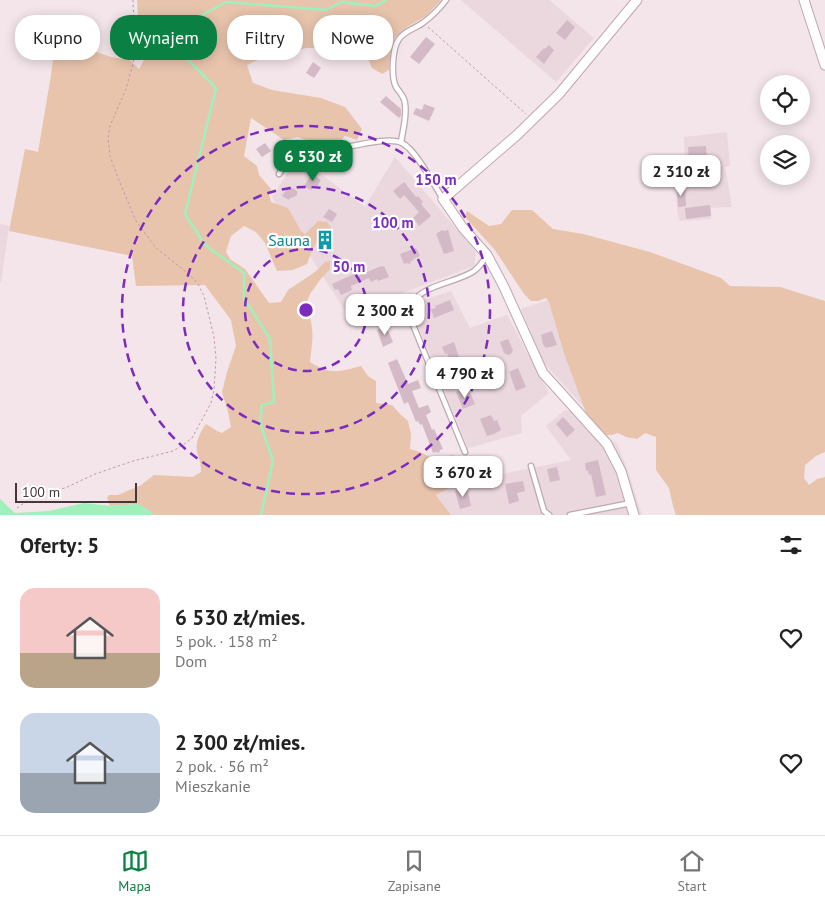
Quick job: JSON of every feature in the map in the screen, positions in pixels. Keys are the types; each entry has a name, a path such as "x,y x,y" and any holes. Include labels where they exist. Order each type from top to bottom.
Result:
{"street":[{"path":"634,515 621,472 607,444 543,373 504,287 487,255 462,228 442,199 517,134 559,94 637,0"},
{"path":"804,0 825,65"}],"lane":[{"path":"401,142 405,103 393,79 394,55 399,39 410,30 424,23 446,0"},
{"path":"279,174 294,153 300,151 338,150 392,140 401,142 408,147 417,158 442,199"},
{"path":"465,452 411,320 410,313 414,300 420,294 460,279 474,271 487,255"},
{"path":"531,466 544,511 549,515"},
{"path":"570,515 630,503"}],"path":[{"path":"17,508 34,496 65,488 96,474 133,461 173,451 184,445 192,438 201,423 212,397 216,358 214,337 204,296 198,284 190,275 156,248 136,221 110,156 108,138 110,126 126,89 133,64 135,50 133,0"},
{"path":"424,23 532,119"}],"shaded area":[{"path":"137,0 441,0 426,16 407,27 395,37 393,44 393,15 313,15 313,48 303,49 303,15 227,15 227,60 258,60 247,65 253,83 272,90 321,98 345,107 362,129 357,140 345,136 337,145 321,146 298,137 284,140 251,118 244,156 257,166 259,175 271,189 269,194 271,202 288,208 301,231 305,234 318,221 327,222 331,228 322,235 316,244 307,264 293,270 277,271 265,243 256,232 244,226 231,236 226,252 230,259 245,269 269,303 281,302 288,290 315,272 325,262 330,261 330,269 310,294 305,307 312,327 310,362 329,371 346,370 361,366 368,376 376,381 376,403 392,405 408,421 411,434 410,449 434,459 453,455 458,483 436,495 451,515 153,515 138,504 110,506 107,498 109,495 118,495 141,485 154,475 193,477 201,472 197,444 206,424 222,433 231,427 222,392 236,346 231,320 205,285 136,286 132,256 9,231 25,149 38,152 53,60 100,60 100,53 110,57 110,60 130,60 139,69 144,60 217,60 217,15 138,15"},
{"path":"461,0 549,0 594,38 556,82"},
{"path":"369,60 390,60 389,70 382,74 372,68"},
{"path":"727,132 730,166 725,167 732,207 711,208 711,219 680,221 677,211 676,170 685,169 684,137"},
{"path":"298,157 365,207 395,157 476,252 474,266 384,300 370,295 344,309 272,197"},
{"path":"512,210 532,210 553,229 583,234 650,252 721,278 730,286 780,287 825,301 825,452 816,456 805,465 804,478 809,485 817,479 825,477 825,515 676,515 669,488 656,470 656,437 645,433 637,439 618,433 604,435 587,416 564,353 549,302 546,298 531,301 524,294 495,250 465,217 467,211 489,226 501,224"},
{"path":"0,224 9,226 1,283 0,283"},
{"path":"451,291 470,328 507,315 549,393 521,416 522,433 468,448 414,316 419,302"},
{"path":"551,299 583,406 544,363 521,309"},
{"path":"565,410 587,416 604,435 617,444 642,515 451,515 436,494 458,483 571,460 546,426"},
{"path":"0,499 15,513 49,511 84,503 110,506 138,504 152,512 153,515 0,515"}],"building":[{"path":"567,20 575,27 565,40 556,33"},
{"path":"426,37 435,44 419,64 410,57"},
{"path":"549,45 554,50 544,64 536,57"},
{"path":"313,62 321,68 314,78 306,73"},
{"path":"386,96 401,109 401,116 399,118 380,102"},
{"path":"424,104 435,108 429,121 413,114 416,108 422,110"},
{"path":"265,143 271,151 262,157 256,149"},
{"path":"706,146 707,159 702,159 702,165 695,166 694,160 689,160 688,147"},
{"path":"312,174 321,180 316,188 314,186 311,190 304,186"},
{"path":"404,182 416,197 418,196 423,202 421,204 431,216 419,226 413,218 419,212 404,195 400,199 393,191"},
{"path":"289,186 297,191 297,195 289,200 282,196"},
{"path":"677,188 685,188 686,206 678,207"},
{"path":"710,205 711,216 686,219 685,208"},
{"path":"329,209 337,214 332,222 323,217"},
{"path":"442,230 448,230 454,251 444,254 436,234"},
{"path":"416,248 420,256 413,259 410,264 404,264 400,254"},
{"path":"384,266 389,277 371,282 369,278 351,286 352,290 341,295 332,284 356,273 358,276"},
{"path":"450,300 454,310 434,318 431,309"},
{"path":"386,326 393,342 383,347 377,330"},
{"path":"552,331 557,345 546,348 541,335"},
{"path":"508,339 513,350 508,355 504,353 500,342"},
{"path":"454,342 459,357 450,361 442,347"},
{"path":"397,359 408,384 418,380 421,388 412,391 419,408 428,405 431,412 426,415 443,449 439,453 433,453 422,424 420,425 418,421 416,422 408,402 404,404 388,363"},
{"path":"518,368 526,387 516,391 509,372"},
{"path":"463,389 465,392 469,390 475,404 463,409 456,392"},
{"path":"491,415 494,421 497,420 501,430 487,436 480,419"},
{"path":"563,417 575,430 567,437 556,424"},
{"path":"598,460 606,495 596,497 591,474 589,475 588,470 586,471 585,463"},
{"path":"557,467 560,480 550,482 547,469"},
{"path":"523,481 525,491 517,493 519,501 509,504 505,484"},
{"path":"467,488 471,506 460,509 455,491"}],"waterway":[{"path":"261,515 273,461 260,423 262,405 274,402 270,339 244,298 244,273 205,245 185,214 216,88 187,59 181,27 226,2 326,10 341,2 376,6 386,0"}],"place":[{"name":"Sauna","path":"325,240"}]}
